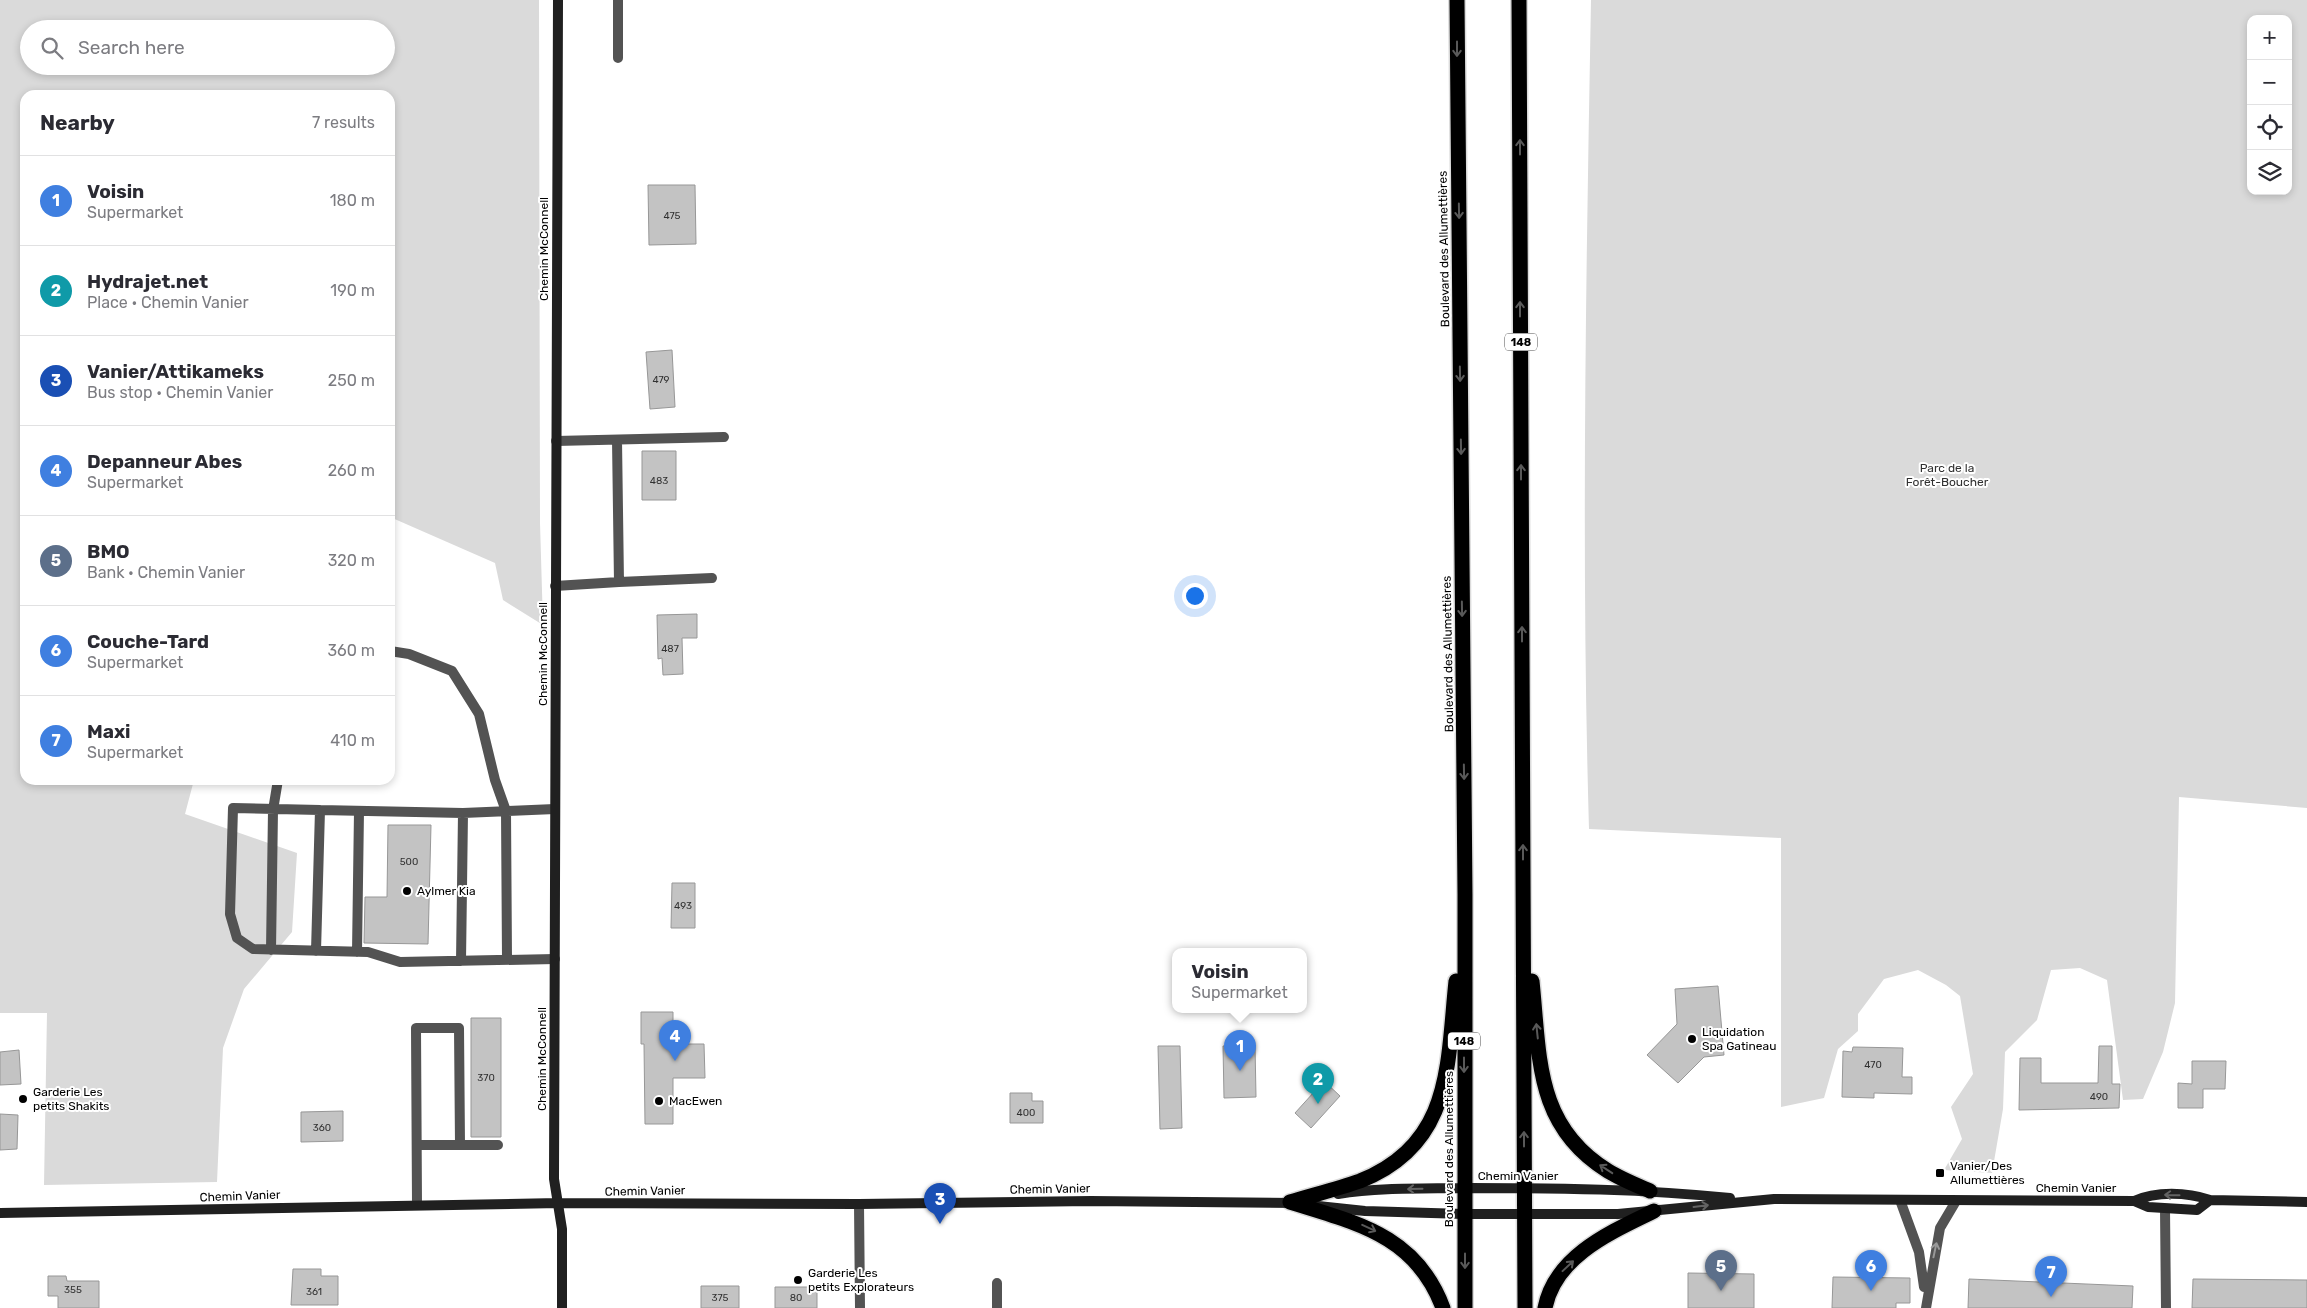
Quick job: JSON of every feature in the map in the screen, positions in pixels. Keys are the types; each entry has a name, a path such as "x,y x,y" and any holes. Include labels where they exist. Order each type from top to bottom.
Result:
{"highway":[{"name":"Boulevard des Allumettières","path":"1457,0 1465,894 1465,1308"},
{"name":"148","path":"1519,0 1526,1308"},
{"path":"1290,1202 1361,1180 1384,1168 1415,1143 1433,1118 1445,1082 1465,894"},
{"path":"1523,901 1540,1056 1551,1108 1561,1128 1590,1159 1609,1172 1650,1191"},
{"path":"1290,1202 1366,1226 1396,1244 1430,1278 1443,1308"},
{"path":"1545,1308 1552,1286 1560,1273 1593,1243 1654,1211"}],"main road":[{"name":"Chemin McConnell","path":"558,0 554,1180 562,1229 562,1308"},
{"name":"Chemin Vanier","path":"1290,1202 1367,1189 1464,1188 1650,1191 1748,1200 2134,1201 2148,1207 2197,1210 2210,1200"},
{"name":"Chemin Vanier","path":"2134,1201 2148,1194 2197,1195 2210,1200 2307,1202"},
{"name":"Chemin Vanier","path":"0,1213 559,1203 859,1204 1091,1200 1290,1202 1365,1211 1464,1214 1618,1214 1748,1200"}],"street":[{"path":"618,0 618,58"},
{"path":"556,441 724,437"},
{"path":"618,440 619,582"},
{"path":"555,586 712,578"},
{"path":"395,652 409,654 452,671 479,714 495,780 506,811 507,960"},
{"path":"271,950 272,810 277,785"},
{"path":"555,809 463,813 233,808 230,914 237,938 253,949 368,952 400,962 555,959"},
{"path":"316,951 320,810"},
{"path":"357,952 359,811"},
{"path":"461,961 463,813"},
{"path":"417,1205 416,1028 459,1028 460,1145"},
{"path":"417,1145 498,1145"},
{"path":"1900,1200 1919,1252 1926,1303"},
{"path":"1926,1303 1940,1228 1956,1201"},
{"path":"859,1204 860,1308"},
{"path":"2165,1209 2166,1308"},
{"path":"997,1284 997,1308"}],"green space":[{"path":"0,0 539,0 540,523 543,625 503,600 495,563 395,519 395,90 20,90 20,785 193,785 185,814 297,853 292,932 244,989 223,1048 217,1182 44,1185 47,1013 0,1013"},
{"name":"Parc de la Forêt-Boucher","path":"1591,0 2307,0 2307,808 2179,797 2175,1003 2163,1052 2143,1099 2123,1100 2107,980 2080,968 2051,970 2037,1020 2005,1052 2003,1109 1992,1173 1944,1170 1962,1139 1951,1107 1973,1074 1960,996 1946,985 1918,970 1884,979 1858,1014 1858,1031 1838,1049 1824,1098 1781,1107 1781,838 1589,829 1585,622 1586,311"}],"building":[{"path":"648,185 695,185 696,244 649,245"},
{"path":"672,350 675,407 650,409 646,352"},
{"path":"642,451 676,451 676,500 642,500"},
{"path":"697,614 697,638 682,638 683,674 663,675 662,658 658,659 657,615"},
{"path":"388,825 431,825 428,944 364,943 365,897 387,897"},
{"path":"672,883 695,883 695,928 671,928"},
{"name":"Liquidation Spa Gatineau","path":"1718,986 1724,1055 1704,1057 1678,1083 1647,1055 1677,1024 1675,989"},
{"path":"641,1012 673,1012 673,1044 704,1044 705,1078 673,1078 673,1124 645,1124 644,1044 641,1044"},
{"path":"471,1018 501,1018 501,1137 471,1137"},
{"path":"1255,1045 1256,1097 1224,1098 1223,1046"},
{"path":"1158,1046 1180,1046 1182,1128 1160,1129"},
{"path":"2099,1046 2112,1046 2112,1084 2120,1084 2119,1108 2019,1110 2020,1058 2041,1058 2041,1083 2098,1083"},
{"path":"1853,1047 1903,1048 1902,1077 1912,1077 1912,1094 1874,1093 1874,1098 1842,1097 1843,1051 1852,1052"},
{"path":"19,1050 21,1084 0,1085 0,1052"},
{"path":"2192,1061 2226,1061 2225,1089 2203,1089 2203,1108 2178,1108 2178,1083 2192,1084"},
{"path":"1324,1081 1340,1096 1311,1128 1295,1113"},
{"path":"1010,1093 1032,1093 1032,1101 1043,1101 1043,1123 1010,1123"},
{"path":"343,1111 343,1141 301,1142 301,1112"},
{"path":"0,1114 18,1115 17,1149 0,1150"},
{"path":"293,1269 321,1269 321,1276 338,1276 338,1305 291,1305"},
{"path":"1688,1273 1754,1274 1754,1308 1688,1308"},
{"path":"48,1276 66,1276 67,1281 99,1281 99,1308 58,1308 58,1296 48,1296"},
{"path":"1833,1277 1910,1278 1910,1303 1896,1303 1896,1308 1832,1308"},
{"path":"1969,1279 2133,1286 2132,1308 1968,1308"},
{"path":"2193,1279 2307,1280 2307,1308 2192,1308"},
{"path":"701,1286 739,1286 739,1308 701,1308"},
{"path":"775,1287 817,1287 817,1308 775,1308"}],"place":[{"name":"Aylmer Kia","path":"407,891"},
{"name":"Liquidation Spa Gatineau","path":"1692,1039"},
{"name":"Depanneur Abes","path":"675,1061"},
{"name":"Voisin","path":"1240,1071"},
{"name":"Garderie Les petits Shakits","path":"23,1099"},
{"name":"MacEwen","path":"659,1101"},
{"name":"Hydrajet.net","path":"1318,1104"},
{"name":"Vanier/Des Allumettières","path":"1940,1173"},
{"name":"Vanier/Attikameks","path":"940,1224"},
{"name":"Garderie Les petits Explorateurs","path":"798,1280"},
{"name":"BMO","path":"1721,1291"},
{"name":"Couche-Tard","path":"1871,1291"},
{"name":"Maxi","path":"2051,1297"}]}
